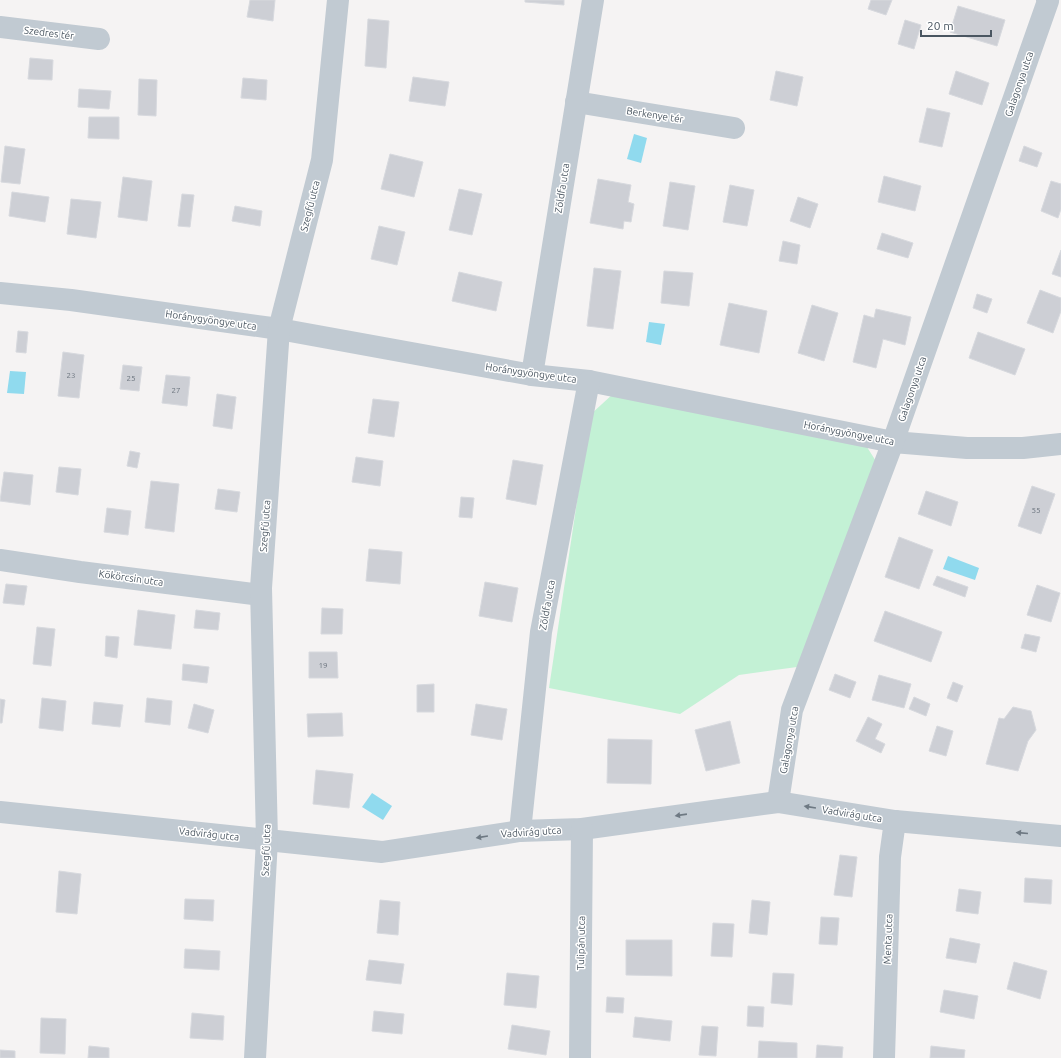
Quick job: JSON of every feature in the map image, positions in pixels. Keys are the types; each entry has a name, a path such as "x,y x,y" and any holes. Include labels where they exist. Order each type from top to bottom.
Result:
{"street":[{"name":"Szegfű utca","path":"255,1058 267,840 261,596 280,329 322,160 338,0"},
{"name":"Zöldfa utca","path":"532,375 593,0"},
{"name":"Galagonya utca","path":"778,802 792,710 893,442 1047,0"},
{"name":"Szedres tér","path":"0,27 99,39"},
{"name":"Berkenye tér","path":"576,102 734,128"},
{"name":"Horánygyöngye utca","path":"0,293 71,300 280,329 532,375 589,381 893,442 966,448 1023,448 1061,444"},
{"name":"Zöldfa utca","path":"520,831 541,632 589,381"},
{"name":"Kökörcsin utca","path":"0,560 261,596"},
{"name":"Vadvirág utca","path":"0,812 382,852 520,831 582,829 778,802 895,821 1061,836"},
{"name":"Menta utca","path":"884,1058 890,857 895,821"},
{"name":"Tulipán utca","path":"580,1058 582,829"}],"green space":[{"path":"614,393 860,436 879,466 797,667 739,675 680,714 549,688 590,415"}],"water":[{"path":"634,134 647,138 641,163 627,159"},
{"path":"649,322 665,324 661,345 646,342"},
{"path":"10,371 26,372 24,394 7,393"},
{"path":"948,556 979,568 975,580 943,569"},
{"path":"372,793 392,806 383,820 362,807"}],"building":[{"path":"250,0 275,0 273,21 247,17"},
{"path":"525,0 564,0 564,5 525,2"},
{"path":"871,0 892,0 886,15 868,9"},
{"path":"958,6 1005,20 997,46 950,32"},
{"path":"368,19 389,21 386,68 365,66"},
{"path":"905,20 921,25 914,49 898,44"},
{"path":"30,58 53,60 52,80 28,79"},
{"path":"776,71 803,77 797,106 770,100"},
{"path":"956,71 989,83 982,105 949,94"},
{"path":"413,77 449,82 445,106 409,101"},
{"path":"243,78 267,80 266,100 241,98"},
{"path":"139,79 157,80 156,116 138,115"},
{"path":"79,89 111,91 109,109 78,107"},
{"path":"927,108 950,113 942,147 919,142"},
{"path":"89,117 119,117 119,139 88,138"},
{"path":"5,146 25,149 20,184 1,182"},
{"path":"1024,146 1042,153 1037,167 1019,161"},
{"path":"390,154 423,162 414,197 381,189"},
{"path":"884,176 921,186 915,211 878,202"},
{"path":"123,177 152,181 147,221 118,217"},
{"path":"598,179 631,185 628,202 634,204 631,222 624,221 623,229 590,223"},
{"path":"1051,181 1061,184 1061,209 1058,218 1041,211"},
{"path":"670,182 695,186 688,230 663,226"},
{"path":"730,185 754,190 747,226 723,222"},
{"path":"459,189 482,194 472,235 449,230"},
{"path":"12,192 49,197 45,222 9,216"},
{"path":"182,194 194,195 190,227 178,226"},
{"path":"798,197 818,204 810,228 790,221"},
{"path":"71,199 101,202 96,238 67,234"},
{"path":"235,206 262,211 260,226 232,221"},
{"path":"379,226 405,232 397,265 371,259"},
{"path":"882,233 913,243 908,258 877,249"},
{"path":"783,241 800,245 797,264 779,261"},
{"path":"1061,250 1061,277 1052,274"},
{"path":"594,268 621,271 613,329 587,326"},
{"path":"664,271 693,273 689,306 661,303"},
{"path":"459,272 502,282 496,311 452,301"},
{"path":"1040,290 1061,298 1061,311 1053,333 1027,323"},
{"path":"977,294 992,299 987,313 973,308"},
{"path":"729,303 767,311 759,353 720,345"},
{"path":"812,305 838,313 824,361 798,353"},
{"path":"876,309 911,317 905,345 883,339 876,368 853,362 864,315 874,318"},
{"path":"18,331 28,332 26,353 16,352"},
{"path":"978,332 1025,349 1015,375 969,358"},
{"path":"63,352 84,355 79,398 58,396"},
{"path":"123,365 142,367 139,391 120,389"},
{"path":"166,375 190,377 187,406 162,403"},
{"path":"217,394 236,397 232,429 213,426"},
{"path":"373,399 399,402 394,437 368,433"},
{"path":"130,451 140,453 137,468 127,466"},
{"path":"356,457 383,461 380,486 352,482"},
{"path":"513,460 543,465 536,505 506,499"},
{"path":"59,467 81,469 78,495 56,492"},
{"path":"4,472 33,475 30,505 0,501"},
{"path":"151,481 179,484 174,532 145,528"},
{"path":"1032,486 1055,494 1041,534 1018,526"},
{"path":"218,489 240,492 237,512 215,509"},
{"path":"926,491 958,502 951,526 918,514"},
{"path":"461,497 474,498 472,518 459,517"},
{"path":"107,508 131,511 128,535 104,532"},
{"path":"899,537 933,550 919,589 885,577"},
{"path":"369,549 402,552 400,584 366,581"},
{"path":"937,576 968,587 965,597 933,585"},
{"path":"485,582 518,588 512,622 479,616"},
{"path":"6,584 27,586 24,605 3,603"},
{"path":"1037,585 1060,593 1051,622 1027,615"},
{"path":"322,608 343,609 342,634 321,634"},
{"path":"138,610 175,615 171,649 134,645"},
{"path":"196,610 220,613 218,630 194,628"},
{"path":"885,611 942,632 931,662 874,641"},
{"path":"37,627 55,629 51,666 33,664"},
{"path":"1025,634 1040,637 1036,652 1021,648"},
{"path":"106,636 119,637 117,658 105,656"},
{"path":"309,652 337,652 338,678 309,678"},
{"path":"183,664 209,667 207,683 182,680"},
{"path":"835,674 856,682 850,698 829,690"},
{"path":"879,675 911,684 904,708 872,700"},
{"path":"953,682 963,686 957,702 947,698"},
{"path":"434,684 434,712 417,712 417,685"},
{"path":"914,697 930,704 926,716 909,709"},
{"path":"42,698 66,701 63,731 39,728"},
{"path":"147,698 172,701 170,725 145,722"},
{"path":"0,699 5,700 2,723 0,723"},
{"path":"94,702 123,705 120,727 92,724"},
{"path":"194,704 214,710 208,733 188,728"},
{"path":"476,704 507,709 502,740 471,735"},
{"path":"1013,707 1031,711 1036,730 1028,741 1018,771 986,764 999,718 1004,719"},
{"path":"342,713 343,736 308,737 307,714"},
{"path":"868,717 882,724 875,739 885,744 881,753 856,741"},
{"path":"730,721 740,763 706,771 695,730"},
{"path":"937,726 953,731 946,756 929,751"},
{"path":"608,739 652,740 651,784 607,783"},
{"path":"316,770 353,774 349,808 313,804"},
{"path":"840,855 857,857 852,897 834,895"},
{"path":"59,871 81,874 77,914 56,912"},
{"path":"1025,878 1052,880 1051,904 1024,902"},
{"path":"959,889 981,892 978,914 956,911"},
{"path":"185,899 214,900 213,921 184,919"},
{"path":"380,900 400,902 398,935 377,933"},
{"path":"752,900 770,902 767,935 749,933"},
{"path":"821,917 839,918 837,945 819,944"},
{"path":"713,923 734,924 732,957 711,956"},
{"path":"950,938 980,944 976,963 946,958"},
{"path":"626,940 672,940 672,976 626,975"},
{"path":"185,949 220,951 219,970 184,968"},
{"path":"369,960 404,964 401,984 366,980"},
{"path":"1014,962 1047,971 1040,999 1007,989"},
{"path":"507,973 539,976 536,1008 504,1005"},
{"path":"773,973 794,974 792,1005 771,1003"},
{"path":"944,990 978,996 974,1019 940,1012"},
{"path":"607,997 624,998 623,1013 606,1012"},
{"path":"748,1006 764,1007 763,1027 747,1026"},
{"path":"374,1011 404,1014 402,1034 372,1031"},
{"path":"192,1013 224,1016 223,1040 190,1038"},
{"path":"635,1017 672,1021 670,1041 633,1037"},
{"path":"41,1018 66,1019 65,1054 40,1053"},
{"path":"512,1025 550,1031 546,1055 508,1049"},
{"path":"702,1026 718,1027 716,1056 699,1055"},
{"path":"759,1041 797,1043 797,1058 758,1058"},
{"path":"817,1045 843,1047 842,1058 816,1058"},
{"path":"89,1046 109,1048 109,1058 88,1058"},
{"path":"931,1046 965,1050 964,1058 930,1058"},
{"path":"0,1050 15,1051 15,1058 0,1058"}]}
